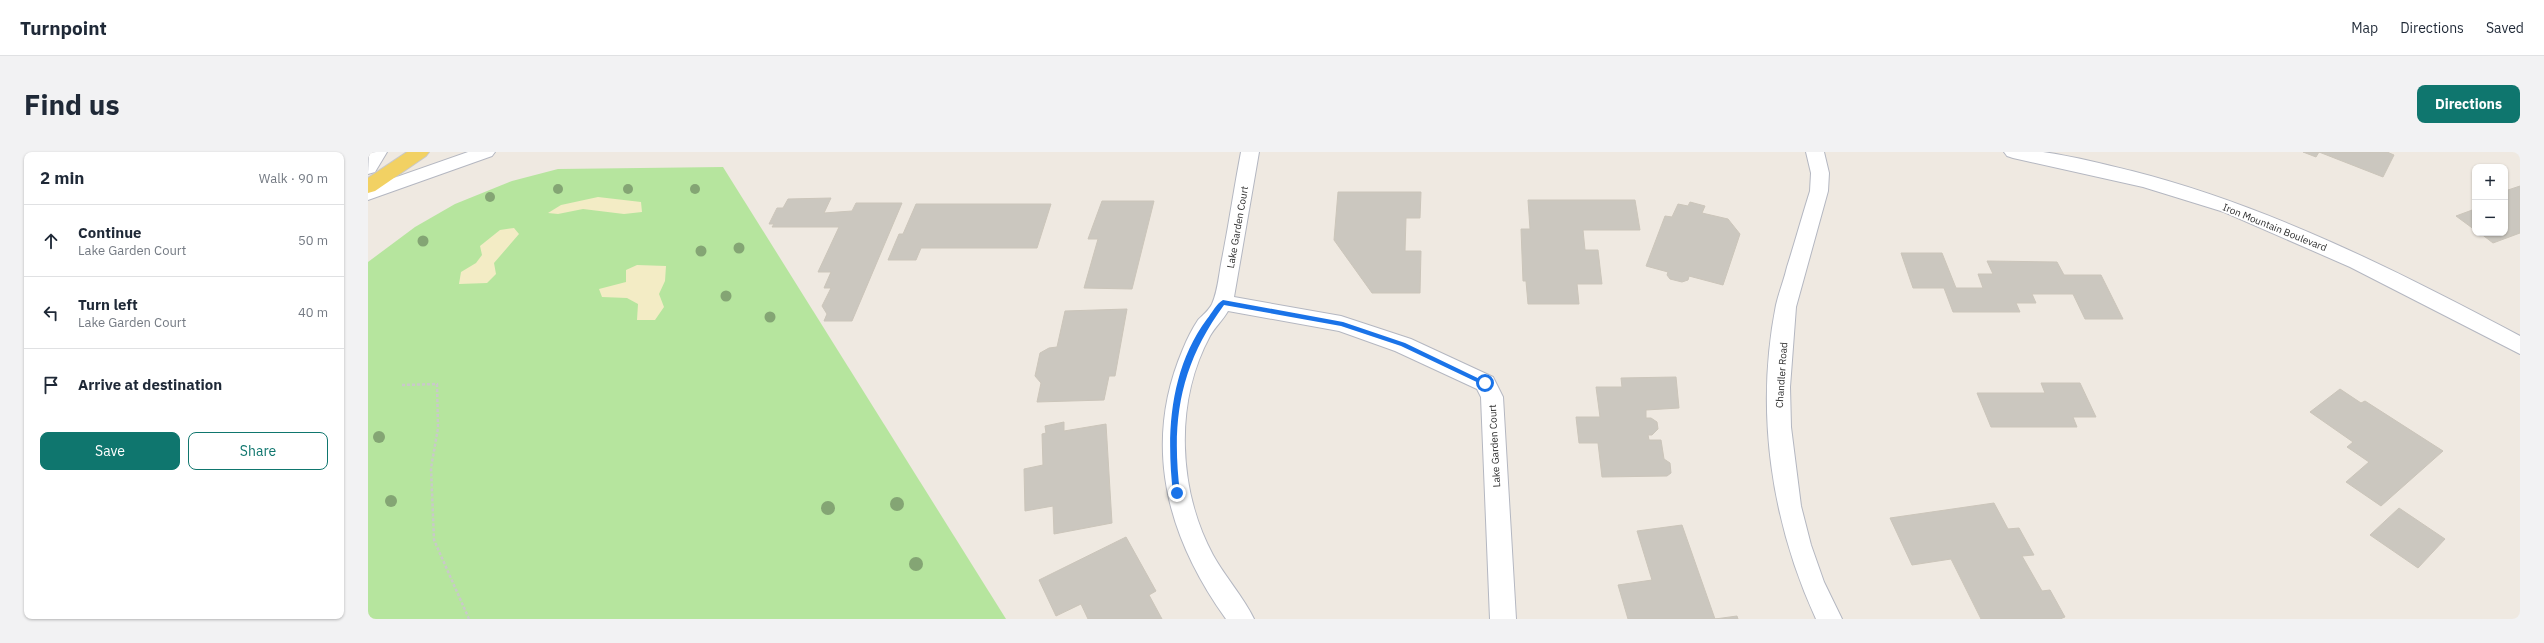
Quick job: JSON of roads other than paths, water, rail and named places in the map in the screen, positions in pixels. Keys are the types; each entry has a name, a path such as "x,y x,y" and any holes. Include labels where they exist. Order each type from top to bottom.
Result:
{"main road":[{"path":"368,187 420,152"}],"street":[{"path":"368,168 378,152"},
{"path":"368,194 486,152"},
{"name":"Lake Garden Court","path":"1240,619 1221,595 1202,563 1186,526 1177,493 1172,456 1173,424 1188,360 1203,329 1223,303 1250,152"},
{"name":"Chandler Road","path":"1815,152 1820,173 1819,191 1786,306 1778,396 1780,447 1786,498 1803,556 1829,619"},
{"name":"Iron Mountain Boulevard","path":"2013,152 2101,169 2149,182 2253,216 2383,274 2520,346"},
{"name":"Lake Garden Court","path":"1223,303 1341,324 1403,345 1485,383 1492,397 1503,619"}]}
